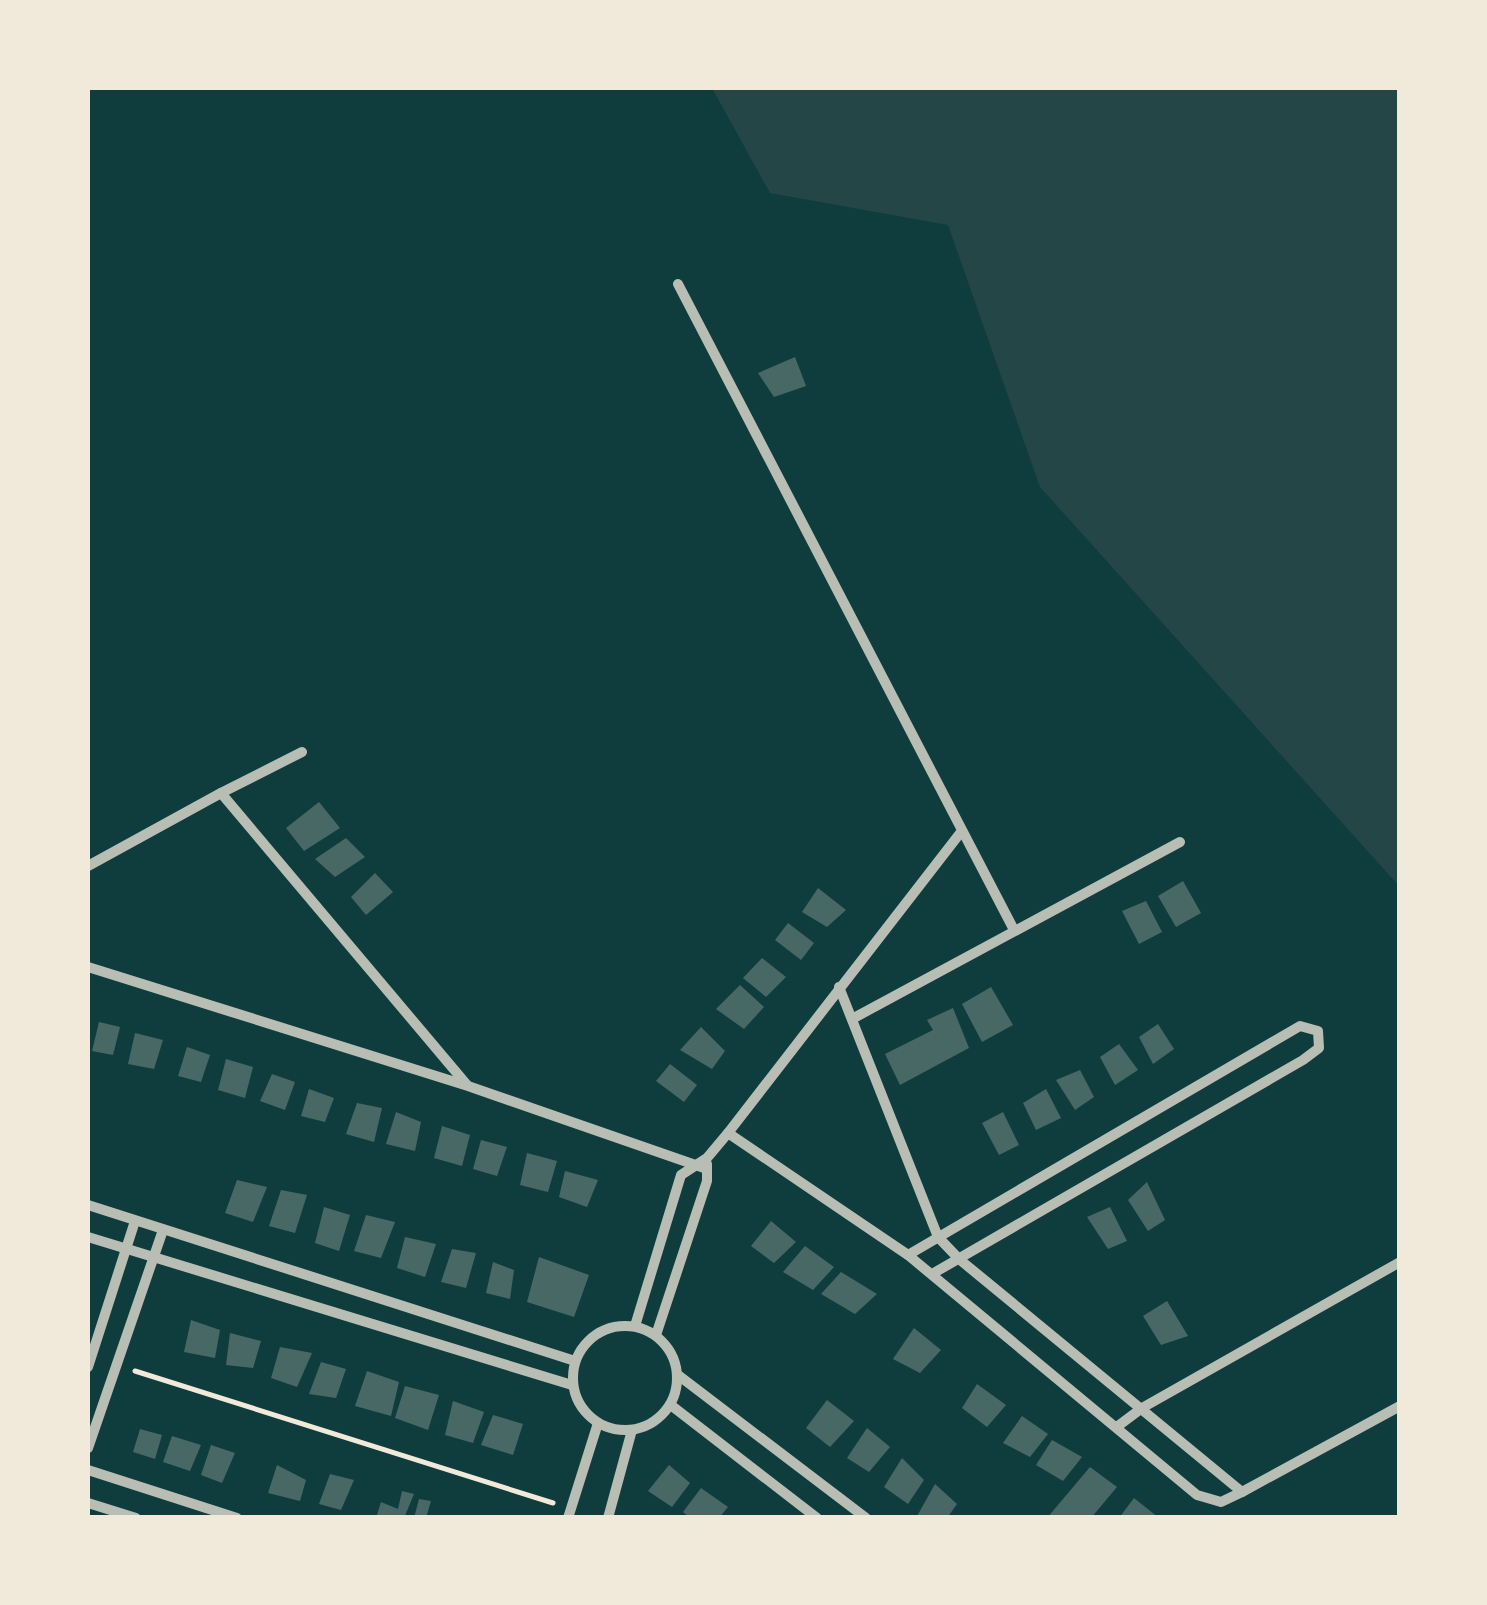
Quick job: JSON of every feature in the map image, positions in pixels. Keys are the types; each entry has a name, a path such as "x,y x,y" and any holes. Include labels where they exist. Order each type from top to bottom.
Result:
{"street":[{"path":"678,284 1014,930"},
{"path":"88,866 302,752"},
{"path":"221,793 468,1086"},
{"path":"656,1335 707,1163 961,832"},
{"path":"852,1019 1180,842"},
{"path":"88,966 468,1086 692,1164 707,1163"},
{"path":"839,987 938,1237 958,1258 1242,1492"},
{"path":"908,1254 1300,1026 1318,1031 1322,1042 1316,1052 932,1274"},
{"path":"728,1133 908,1254 1198,1495 1221,1502 1400,1406"},
{"path":"635,1326 682,1175 692,1164"},
{"path":"88,1205 574,1361"},
{"path":"88,1366 135,1221"},
{"path":"88,1448 163,1230"},
{"path":"88,1238 572,1385"},
{"path":"1118,1426 1142,1408 1400,1262"},
{"path":"635,1326 656,1335 672,1353 678,1375 672,1406 653,1422 632,1430 598,1424 580,1407 572,1385 574,1361 588,1340 610,1327 635,1326"},
{"path":"678,1375 866,1518"},
{"path":"672,1406 817,1518"},
{"path":"569,1513 598,1424"},
{"path":"608,1518 632,1430"},
{"path":"88,1470 238,1518"},
{"path":"88,1503 136,1518"}],"path":[{"path":"116,1366 569,1513"}],"shaded area":[{"path":"712,88 1399,88 1399,886 1040,487 948,225 770,193"}],"building":[{"path":"795,357 806,386 774,397 758,373"},
{"path":"319,802 340,828 304,851 286,828"},
{"path":"346,838 365,857 335,877 315,859"},
{"path":"375,873 393,892 366,915 351,897"},
{"path":"1183,881 1201,913 1176,927 1158,896"},
{"path":"818,888 846,910 827,927 802,912"},
{"path":"1146,901 1162,932 1139,944 1122,911"},
{"path":"788,923 814,943 801,960 775,940"},
{"path":"762,958 786,977 766,997 743,978"},
{"path":"740,985 764,1007 744,1029 716,1009"},
{"path":"991,987 1013,1025 982,1042 962,1004"},
{"path":"953,1008 969,1048 900,1085 885,1054 933,1030 927,1020"},
{"path":"99,1022 120,1027 113,1055 92,1051"},
{"path":"1158,1024 1174,1049 1153,1064 1139,1037"},
{"path":"701,1027 725,1051 712,1069 680,1050"},
{"path":"135,1033 163,1040 154,1069 128,1064"},
{"path":"1119,1044 1138,1070 1115,1085 1100,1057"},
{"path":"187,1047 210,1055 201,1082 178,1076"},
{"path":"226,1059 253,1067 245,1098 218,1090"},
{"path":"670,1064 697,1085 684,1102 656,1081"},
{"path":"1080,1070 1094,1097 1075,1110 1056,1080"},
{"path":"272,1074 295,1082 285,1110 260,1101"},
{"path":"309,1089 334,1098 325,1122 301,1116"},
{"path":"1046,1089 1061,1118 1036,1130 1023,1103"},
{"path":"357,1103 382,1108 374,1142 346,1134"},
{"path":"396,1112 421,1122 415,1151 386,1144"},
{"path":"1003,1112 1019,1145 999,1155 982,1123"},
{"path":"442,1126 470,1135 462,1166 434,1158"},
{"path":"481,1140 507,1147 497,1176 473,1169"},
{"path":"527,1153 557,1161 548,1192 520,1185"},
{"path":"565,1171 598,1180 587,1207 559,1197"},
{"path":"237,1180 267,1187 253,1222 225,1213"},
{"path":"1147,1182 1165,1220 1148,1231 1128,1200"},
{"path":"281,1190 307,1195 295,1233 269,1226"},
{"path":"324,1207 350,1215 339,1251 315,1243"},
{"path":"1110,1207 1127,1241 1108,1249 1087,1217"},
{"path":"366,1215 395,1222 381,1258 354,1251"},
{"path":"771,1221 796,1242 774,1263 751,1246"},
{"path":"405,1237 436,1244 425,1277 397,1268"},
{"path":"805,1246 834,1267 813,1290 783,1272"},
{"path":"452,1249 476,1253 466,1288 441,1282"},
{"path":"539,1257 589,1275 574,1317 527,1302"},
{"path":"493,1262 514,1270 510,1299 486,1293"},
{"path":"841,1272 877,1294 855,1314 821,1294"},
{"path":"1167,1301 1188,1336 1161,1345 1143,1316"},
{"path":"191,1320 220,1330 215,1358 184,1352"},
{"path":"914,1328 941,1350 920,1373 893,1359"},
{"path":"230,1333 261,1341 253,1368 226,1365"},
{"path":"280,1347 312,1353 297,1387 271,1378"},
{"path":"321,1362 346,1369 336,1398 309,1394"},
{"path":"367,1371 399,1382 391,1416 355,1406"},
{"path":"977,1384 1006,1405 987,1427 962,1408"},
{"path":"405,1386 439,1395 428,1430 395,1418"},
{"path":"827,1400 854,1421 830,1447 806,1428"},
{"path":"453,1401 484,1412 473,1443 445,1435"},
{"path":"493,1415 523,1424 513,1455 481,1445"},
{"path":"1022,1416 1048,1434 1030,1457 1003,1443"},
{"path":"867,1428 890,1447 869,1472 847,1458"},
{"path":"140,1429 162,1435 155,1459 133,1452"},
{"path":"172,1436 201,1445 190,1471 163,1462"},
{"path":"1052,1440 1082,1457 1063,1481 1036,1465"},
{"path":"211,1445 235,1453 222,1483 201,1475"},
{"path":"902,1458 924,1480 908,1504 884,1487"},
{"path":"277,1465 306,1480 300,1501 268,1493"},
{"path":"669,1465 690,1483 672,1507 648,1491"},
{"path":"1090,1467 1117,1487 1091,1518 1047,1518"},
{"path":"330,1474 354,1480 341,1510 319,1504"},
{"path":"935,1484 957,1504 947,1518 916,1518"},
{"path":"701,1488 728,1507 719,1518 690,1518 683,1512"},
{"path":"402,1491 414,1494 404,1518 376,1518 381,1502 398,1509"},
{"path":"1134,1498 1159,1518 1119,1518"},
{"path":"419,1499 431,1501 426,1518 414,1518"}]}
